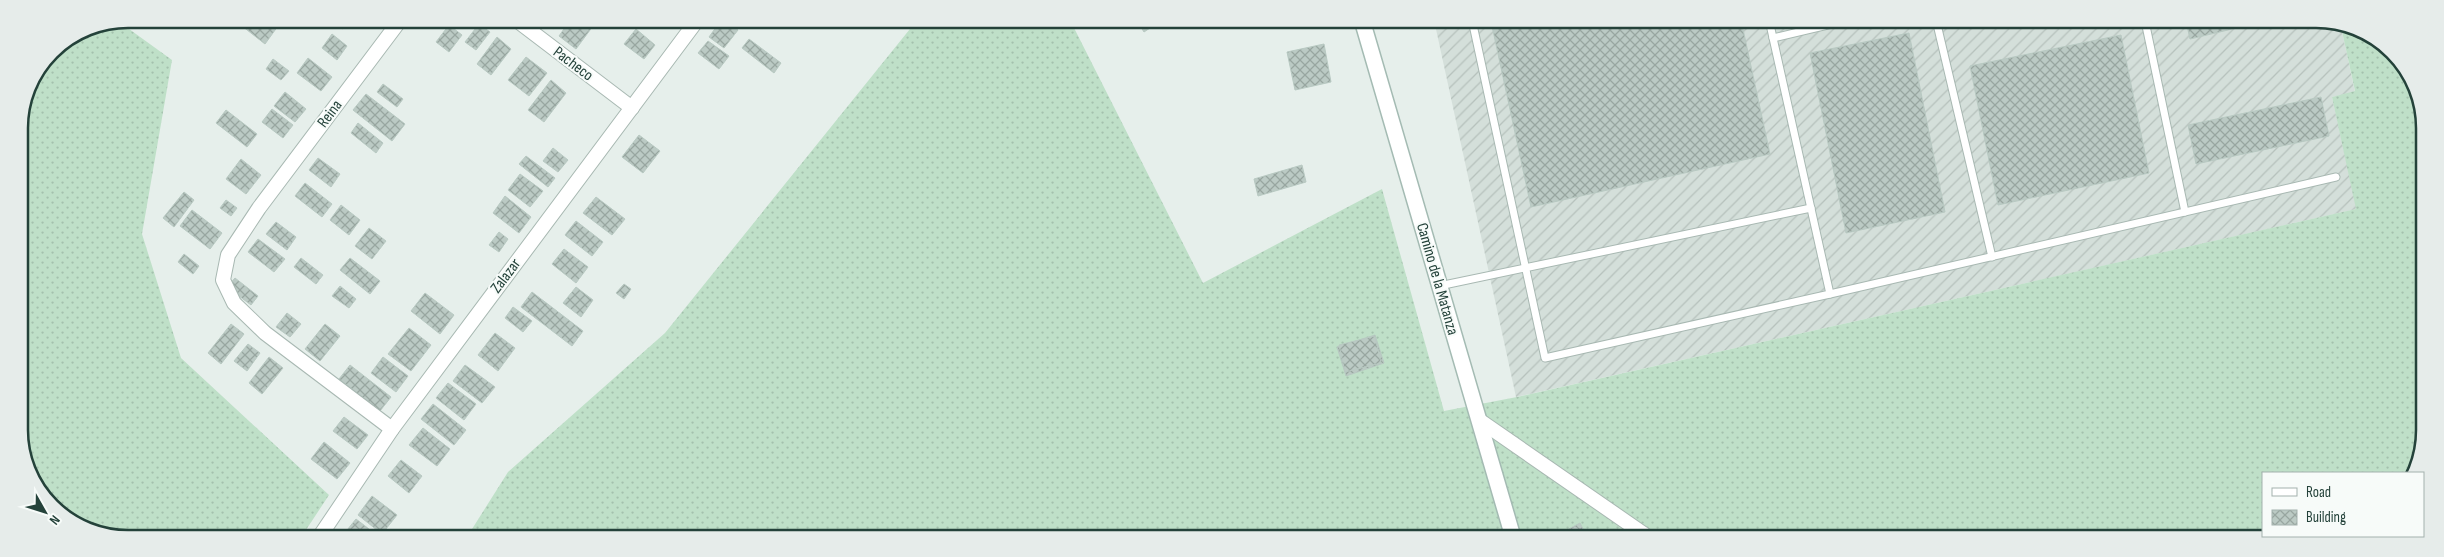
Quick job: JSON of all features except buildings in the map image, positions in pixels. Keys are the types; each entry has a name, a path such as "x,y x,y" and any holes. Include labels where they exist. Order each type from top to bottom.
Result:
{"street":[{"name":"Reina","path":"392,430 265,333 234,303 223,280 228,255 259,208 394,28"},
{"name":"Pacheco","path":"527,28 632,108"},
{"name":"Zalazar","path":"324,530 392,430 691,28"},
{"name":"Camino de la Matanza","path":"1364,28 1511,529"},
{"path":"1479,420 1636,529"}],"lane":[{"path":"1474,28 1545,358 2336,177"},
{"path":"1771,28 1830,294"},
{"path":"1773,38 1815,28"},
{"path":"1938,28 1992,257"},
{"path":"2146,28 2185,212"},
{"path":"1439,286 1811,208"}],"shaded area":[{"path":"1436,28 2323,28 2342,31 2355,92 2332,97 2357,209 1516,397"}],"green space":[{"path":"115,28 128,28 172,60 142,234 181,358 329,495 306,530 128,530 108,528 89,522 70,511 70,487 46,487 35,468 29,449 28,436 29,108 38,83 48,67 62,52 83,38"},
{"path":"911,28 1074,28 1203,283 1382,189 1444,411 1517,397 2356,209 2332,97 2355,91 2342,31 2355,35 2377,48 2396,67 2409,89 2416,115 2416,442 2409,468 2407,472 2262,472 2262,529 472,530 508,472 665,333"}]}
